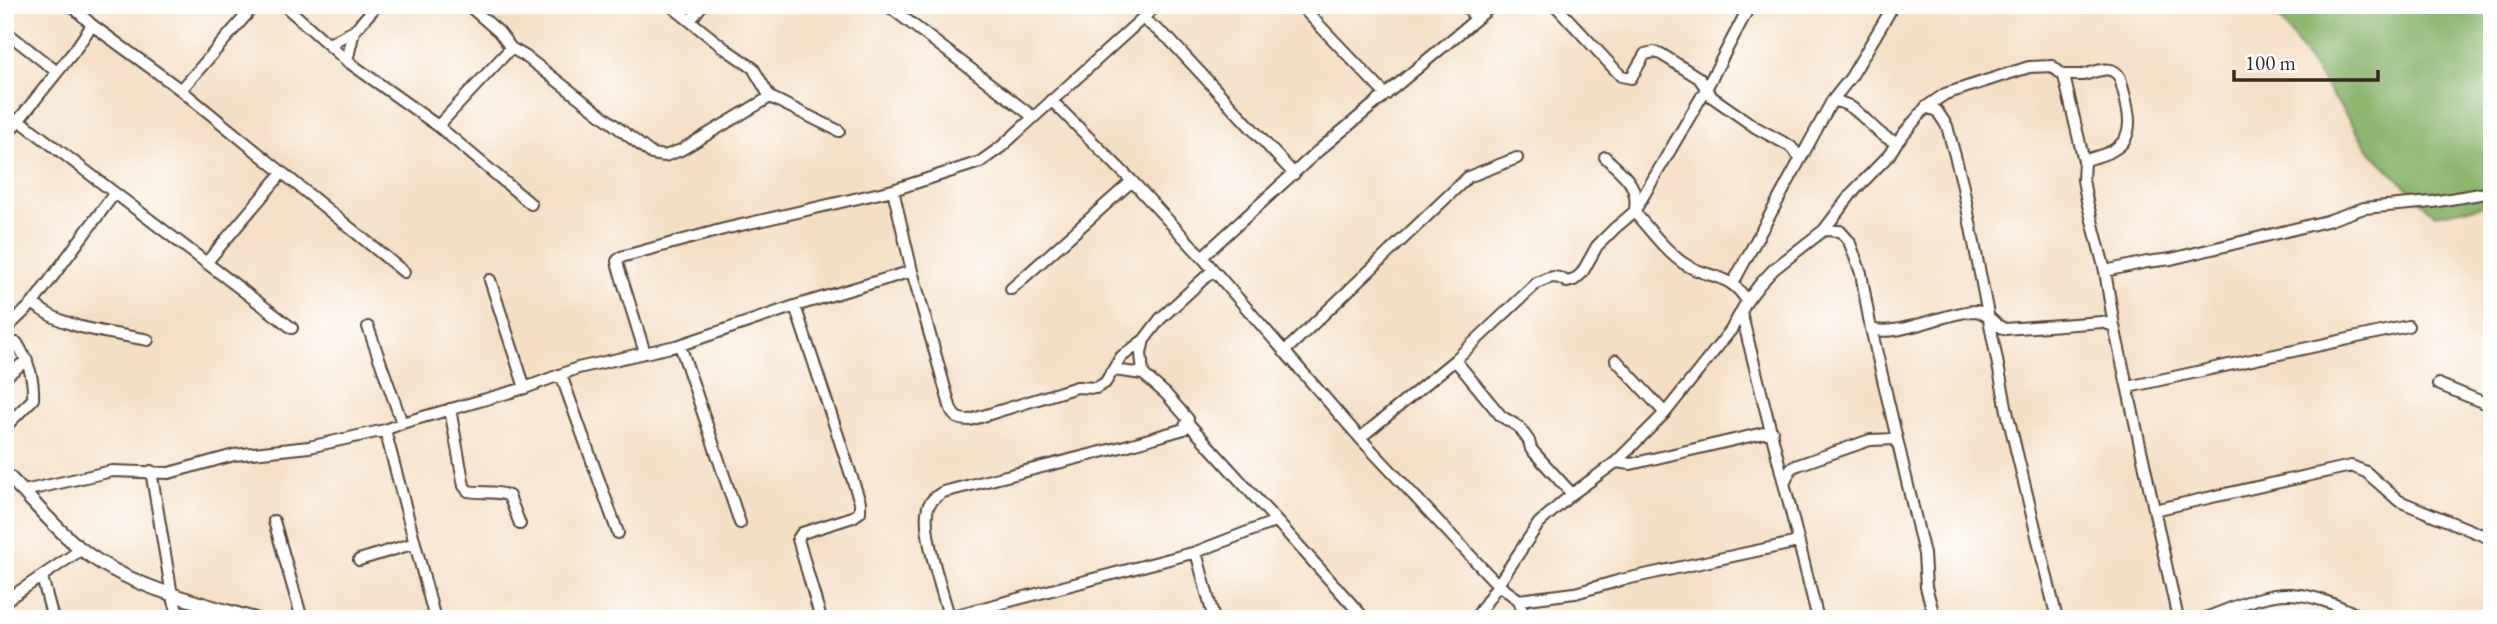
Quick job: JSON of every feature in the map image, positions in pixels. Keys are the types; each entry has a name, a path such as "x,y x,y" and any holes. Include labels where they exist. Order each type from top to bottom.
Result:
{"street":[{"path":"71,5 92,25 181,90 404,272"},
{"path":"181,90 255,5"},
{"path":"284,5 348,61 438,126 531,204"},
{"path":"329,44 354,31 376,5"},
{"path":"468,5 499,32 512,48 652,154 665,156 681,150 770,97"},
{"path":"670,5 753,68 770,97 839,131"},
{"path":"690,21 702,5"},
{"path":"887,5 1032,116"},
{"path":"645,352 618,266 617,261 621,257 724,229 893,190 980,162 1001,147 1157,5"},
{"path":"1300,5 1386,95"},
{"path":"1464,5 1476,18"},
{"path":"1202,257 1294,174 1493,5"},
{"path":"1555,5 1621,76 1631,78 1645,54 1661,54 1699,78 1712,97 1755,127 1790,146 1801,158"},
{"path":"1360,438 1455,360 1537,283 1551,276 1560,276 1567,282 1583,273 1598,246 1634,212 1706,89 1750,5"},
{"path":"1733,283 1832,101 1851,77 1889,13 1890,5"},
{"path":"1142,18 1170,39 1294,174"},
{"path":"5,137 92,25"},
{"path":"5,31 57,72"},
{"path":"348,61 354,31"},
{"path":"438,126 512,48"},
{"path":"1475,619 1539,523 1572,494 1616,462 1665,412 1731,330 1744,307 1773,269 1824,230 1852,193 1889,155 1926,107 1945,94 2029,68 2052,66 2063,75 2084,161 2083,180 2087,201 2105,271 2114,326 2178,619"},
{"path":"2063,75 2084,75 2110,69 2117,72 2120,78 2130,128 2124,141 2115,150 2084,161"},
{"path":"1051,100 1132,181 1202,257 1360,438 1497,584 1519,600 1525,619"},
{"path":"1832,101 1843,103 1865,118 1886,138 1897,142"},
{"path":"1926,107 1937,111 1947,126 1962,182 1991,318 2008,416 2057,619"},
{"path":"19,120 292,328"},
{"path":"1605,157 1634,188 1637,197 1634,212"},
{"path":"1284,352 1468,177 1517,158"},
{"path":"206,263 282,173"},
{"path":"1012,289 1132,181"},
{"path":"893,190 912,271 950,407 953,415 960,420 970,420 1077,387 1096,388 1105,383 1121,357 1144,340 1160,319 1212,271"},
{"path":"2105,271 2147,261 2171,259 2327,221 2364,208 2432,202 2492,192"},
{"path":"5,330 33,303 114,194"},
{"path":"1634,212 1685,265 1733,283 1744,307 1818,619"},
{"path":"1824,230 1840,231 1849,241 1861,273 1896,439 1924,554 1926,587 1935,619"},
{"path":"24,491 112,471 169,473 234,455 309,447 385,430 525,388 578,368 680,345 795,306 912,271"},
{"path":"490,280 525,388"},
{"path":"33,303 58,320 148,340"},
{"path":"2102,322 2111,305"},
{"path":"795,306 860,502 860,512 853,517 802,533 798,539 821,619"},
{"path":"1872,329 1878,331 1902,328 1969,311 1983,312 1997,326 2005,329 2102,322 2114,326"},
{"path":"2128,387 2408,326"},
{"path":"368,327 402,423"},
{"path":"1143,374 1141,353 1144,340"},
{"path":"5,427 33,398 34,382 18,342"},
{"path":"680,345 740,523"},
{"path":"5,377 27,360"},
{"path":"1455,360 1501,416 1519,427 1531,449 1572,494"},
{"path":"1616,360 1665,412"},
{"path":"1114,370 1143,374 1166,394 1188,419 1188,423 1365,619"},
{"path":"561,376 618,533"},
{"path":"2438,384 2492,406"},
{"path":"450,409 464,486 468,491 502,492 509,496 520,524"},
{"path":"1188,423 1184,429 943,492 935,497 928,508 928,541 950,618 1196,552 1276,521"},
{"path":"385,430 435,619"},
{"path":"1616,462 1631,464 1772,431"},
{"path":"1785,482 1791,468 1798,465 1870,440 1896,439"},
{"path":"2154,510 2351,466 2366,472 2399,501 2492,540"},
{"path":"151,471 172,595 180,619"},
{"path":"5,473 39,510 82,549 106,566 172,595 255,619"},
{"path":"274,521 302,619"},
{"path":"1519,600 1575,593 1621,580 1798,542"},
{"path":"359,560 415,543"},
{"path":"5,601 82,549"},
{"path":"1196,552 1214,619"},
{"path":"42,577 53,619"},
{"path":"2202,619 2270,596 2288,594 2306,596 2339,606 2367,619"}],"green space":[{"path":"2271,5 2492,5 2492,204 2435,215 2371,152"}]}
